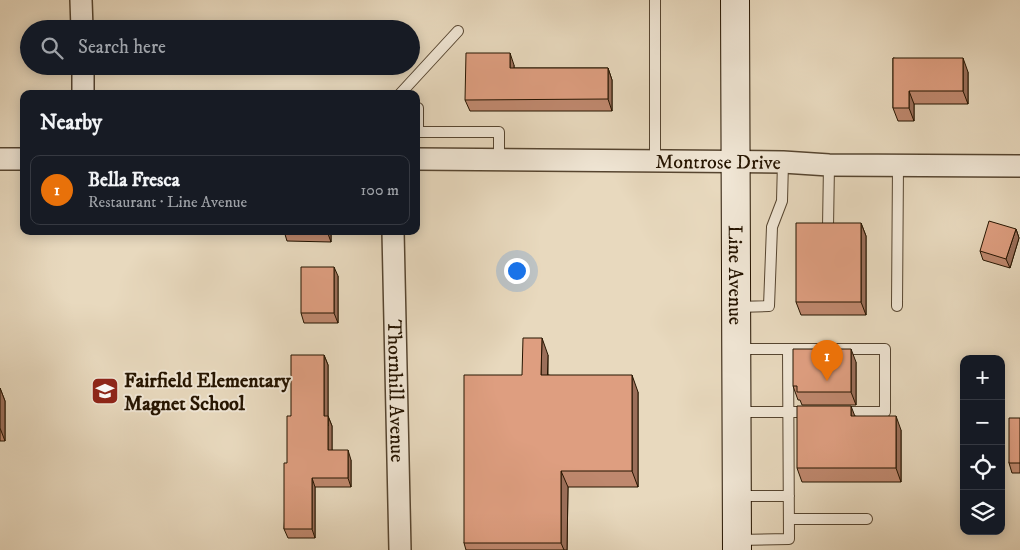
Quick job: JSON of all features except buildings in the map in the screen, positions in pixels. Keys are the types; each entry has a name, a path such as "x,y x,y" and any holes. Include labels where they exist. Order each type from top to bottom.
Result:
{"main road":[{"name":"Line Avenue","path":"735,0 737,545"}],"street":[{"path":"81,0 82,20"},
{"path":"82,75 83,90"},
{"path":"0,159 20,159"},
{"name":"Montrose Drive","path":"420,159 1020,166"},
{"name":"Thornhill Avenue","path":"393,235 400,550"}],"lane":[{"path":"655,0 655,161"},
{"path":"420,72 458,31"},
{"path":"404,90 417,75"},
{"path":"420,132 499,132 499,160"},
{"path":"736,307 770,306 772,227 782,201 782,162"},
{"path":"828,227 829,165"},
{"path":"897,306 898,165"},
{"path":"736,349 886,349 886,412 736,412"},
{"path":"737,545 789,539 788,349"},
{"path":"736,496 789,496"},
{"path":"789,519 867,519"}],"place":[{"name":"Bella Fresca","path":"827,381"},
{"name":"Fairfield Elementary Magnet School","path":"105,391"}]}
